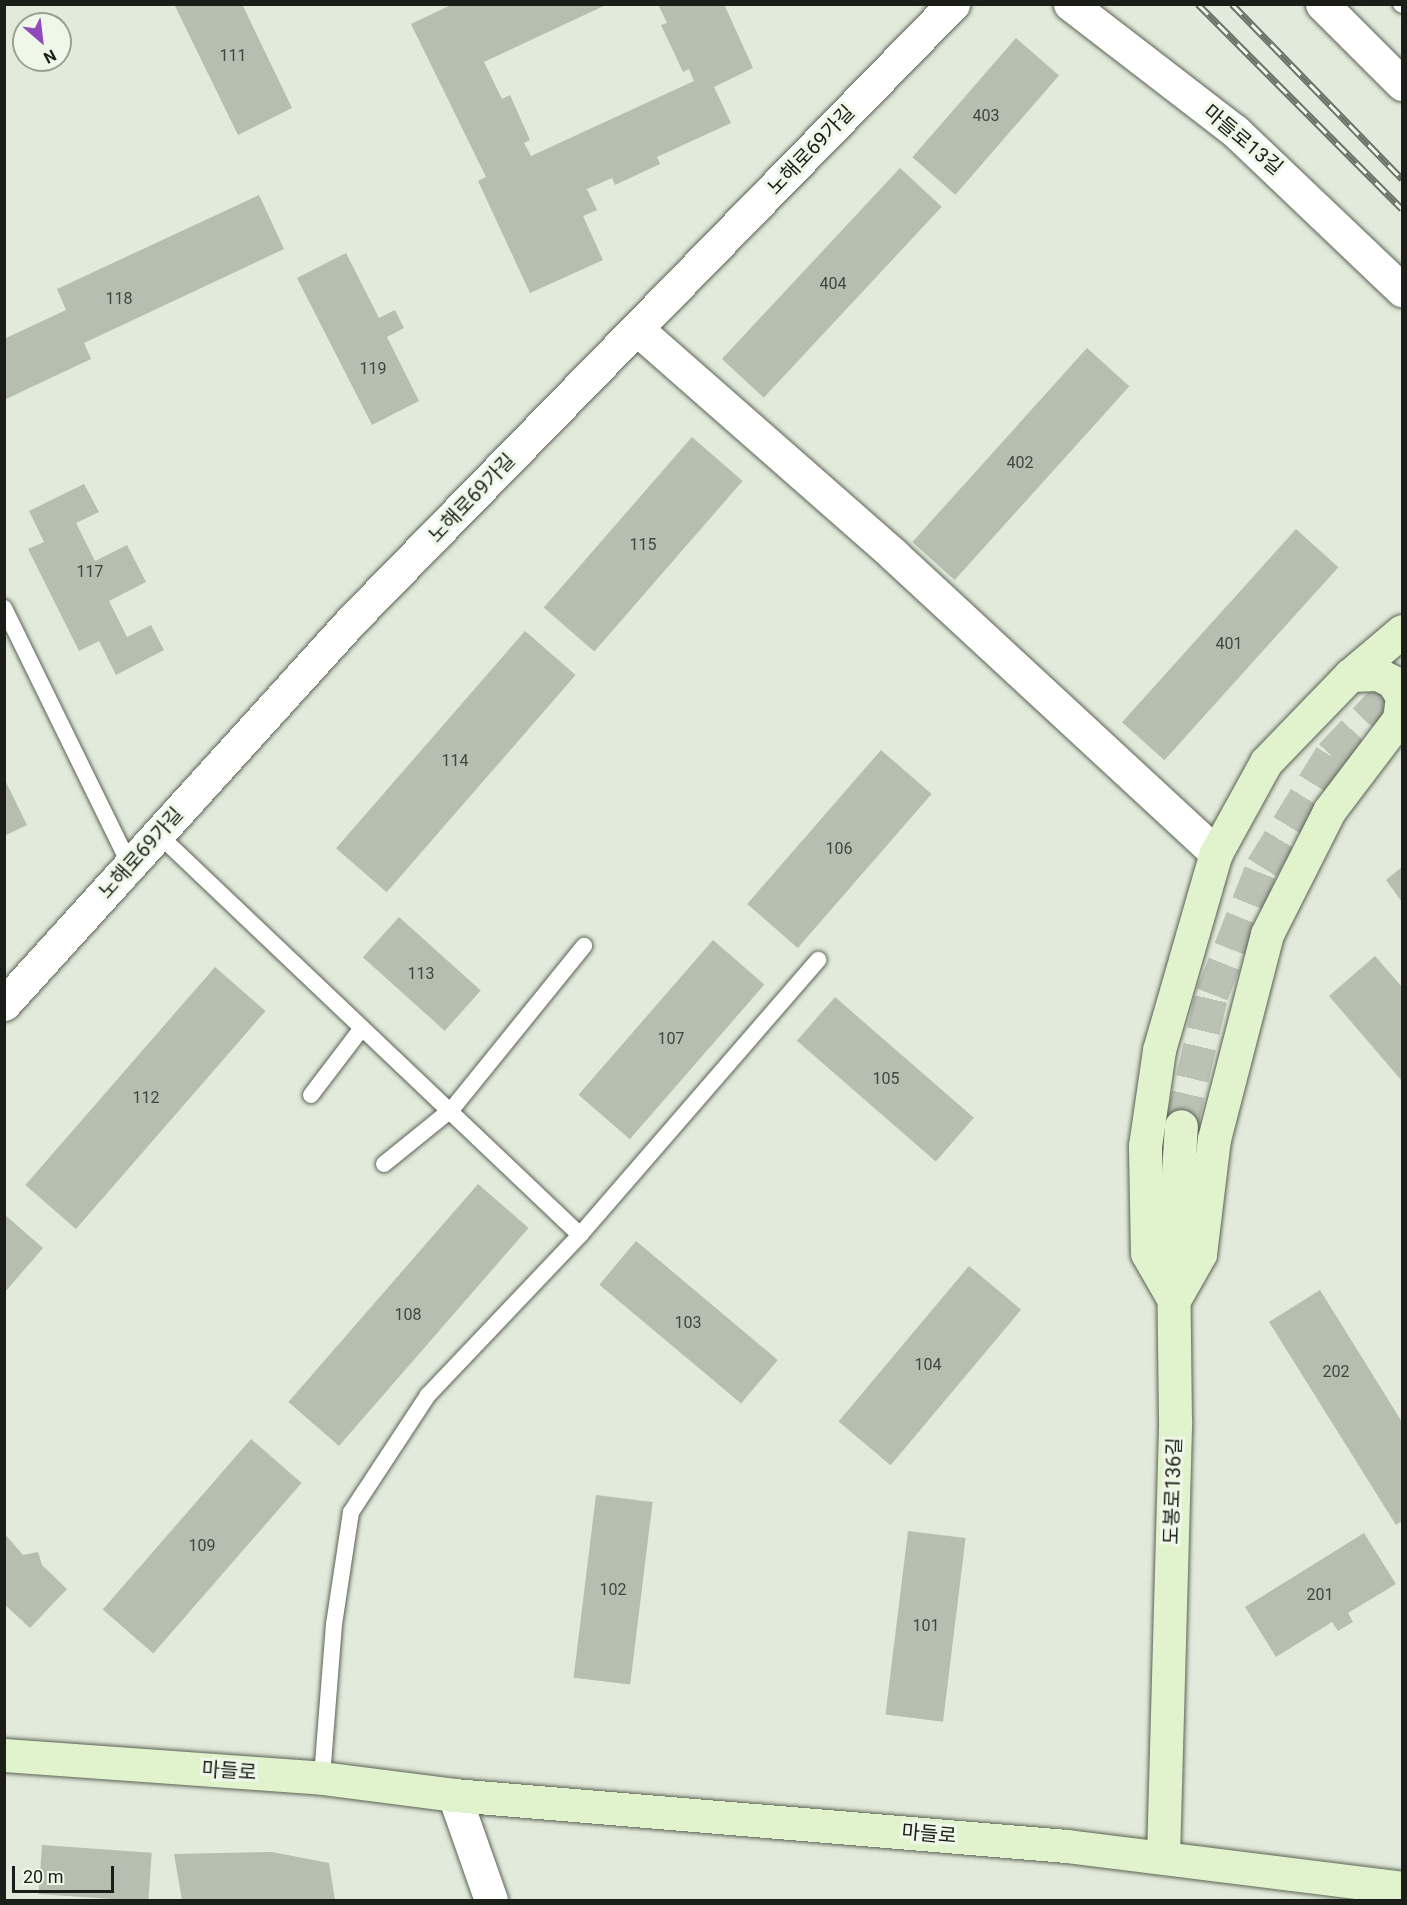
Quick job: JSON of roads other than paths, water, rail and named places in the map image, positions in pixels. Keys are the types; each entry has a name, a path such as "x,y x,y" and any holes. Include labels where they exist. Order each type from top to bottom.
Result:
{"street":[{"name":"노해로69가길","path":"4,1004 352,620 953,4"},
{"name":"마들로13길","path":"1070,4 1235,131 1402,290"},
{"path":"1322,4 1402,84"},
{"path":"638,328 1216,853"},
{"path":"1174,1300 1147,1253 1145,1146 1159,1050 1216,853 1266,762 1350,675 1402,631"},
{"path":"1174,1300 1200,1254 1214,1139 1267,934 1329,811 1400,717 1402,697 1393,682 1378,674 1350,675"},
{"name":"도봉로136길","path":"1163,1857 1174,1300 1181,1126"},
{"name":"마들로","path":"4,1755 322,1778 454,1795 1163,1857 1402,1888"},
{"path":"454,1795 491,1900"}],"lane":[{"path":"4,608 130,866"},
{"path":"158,834 362,1028 453,1109 580,1235"},
{"path":"384,1164 453,1109 584,946"},
{"path":"322,1778 334,1624 351,1512 428,1395 580,1235 818,960"},
{"path":"311,1095 362,1028"}],"tunnel":[{"path":"1181,1126 1212,994 1262,867 1331,755 1402,680"}],"railway":[{"path":"1198,4 1402,209"},
{"path":"1232,4 1402,179"}]}
